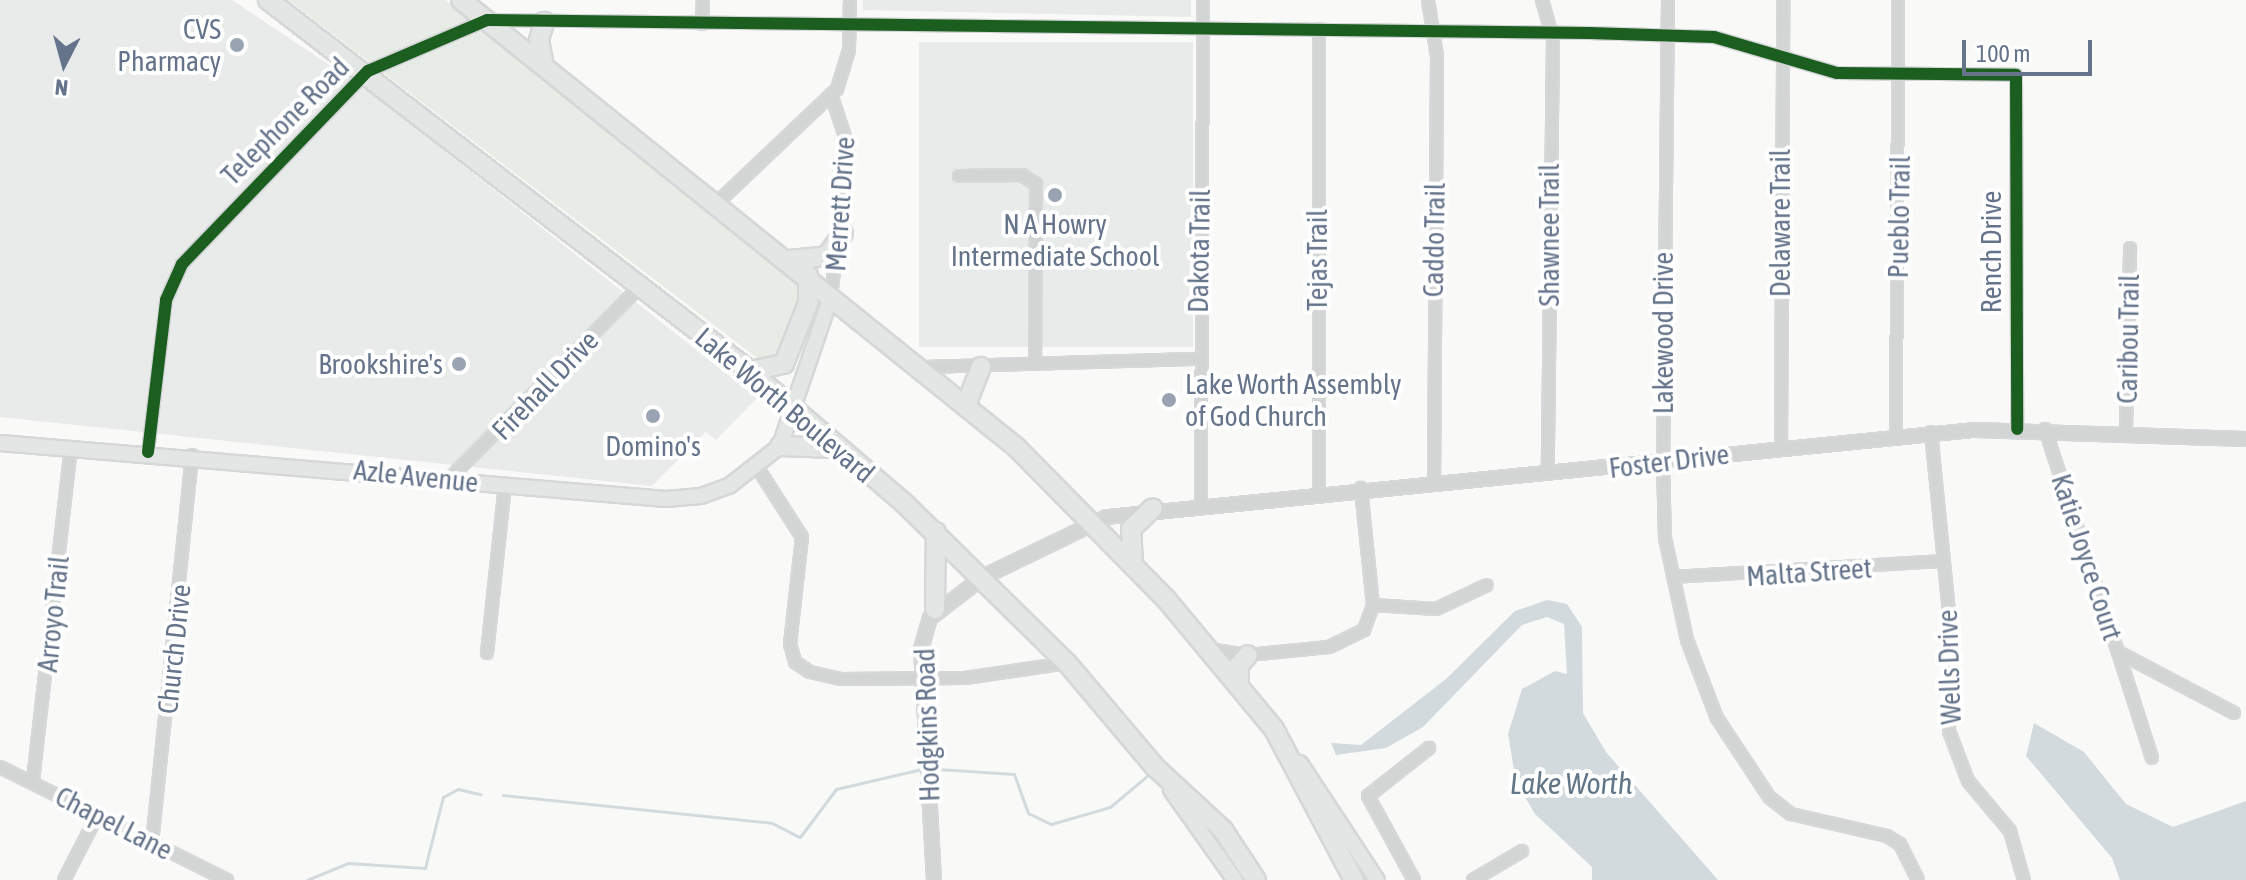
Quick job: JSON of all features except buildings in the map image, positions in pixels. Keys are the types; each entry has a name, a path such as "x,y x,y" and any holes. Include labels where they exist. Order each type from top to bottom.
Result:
{"highway":[{"name":"Lake Worth Boulevard","path":"268,0 368,71 639,288 750,371 936,532 983,577 1067,663 1155,767"},
{"path":"461,0 921,367 1094,522 1209,649 1274,729 1354,880"},
{"path":"544,22 539,40 544,66"},
{"path":"790,260 827,256 843,233"},
{"path":"750,371 784,364 808,303 808,275"},
{"path":"966,405 981,367"},
{"path":"780,446 841,450"},
{"path":"1133,564 1131,529 1153,508"},
{"path":"935,609 936,532"},
{"path":"1239,685 1248,655"},
{"path":"1155,767 1223,830 1256,880"}],"main road":[{"name":"Merrett Drive","path":"795,412 831,296"},
{"name":"Azle Avenue","path":"0,443 192,455 675,498 725,488 757,467 780,446 795,412"},
{"path":"1274,729 1377,880"},
{"name":"Lake Worth Boulevard","path":"1155,767 1235,880"}],"street":[{"path":"702,24 703,0"},
{"name":"Merrett Drive","path":"831,296 843,233 849,136 831,94 844,76 850,0"},
{"name":"Dakota Trail","path":"1201,503 1197,359 1203,0"},
{"name":"Caddo Trail","path":"1428,0 1435,31 1434,481"},
{"name":"Shawnee Trail","path":"1542,0 1552,34 1548,472"},
{"name":"Lakewood Drive","path":"1668,0 1663,463 1673,577 1717,718 1769,797 1791,814 1887,836 1900,844 1918,880"},
{"name":"Delaware Trail","path":"1781,446 1783,0"},
{"name":"Pueblo Trail","path":"1896,435 1901,76 1898,0"},
{"name":"Telephone Road","path":"148,452 175,274 368,71 487,20 850,26 1203,26 1714,37 1837,73 2016,75"},
{"name":"Tejas Trail","path":"1319,29 1319,491"},
{"name":"Rench Drive","path":"2016,75 2017,429"},
{"path":"717,203 831,94"},
{"path":"959,176 1022,175 1036,184 1035,364"},
{"name":"Caribou Trail","path":"2126,429 2130,248"},
{"name":"Firehall Drive","path":"449,479 639,288"},
{"path":"921,367 1197,359"},
{"name":"Katie Joyce Court","path":"2045,429 2118,652 2234,713"},
{"name":"Foster Drive","path":"1094,522 1153,508 1663,463 1781,446 1931,432 2126,429 2246,439"},
{"name":"Wells Drive","path":"1931,432 1944,561 1949,731 1968,781 2010,831 2024,880"},
{"name":"Arroyo Trail","path":"33,780 71,447"},
{"name":"Church Drive","path":"152,843 192,455"},
{"path":"757,467 802,537 795,662 840,679 922,679 1067,663"},
{"path":"487,653 505,485"},
{"path":"1209,649 1248,655 1338,644 1364,630 1373,605 1361,488"},
{"name":"Hodgkins Road","path":"934,880 922,679 924,633 935,609 983,577 1094,522"},
{"name":"Malta Street","path":"1673,577 1944,561"},
{"path":"1373,605 1436,609 1487,585"},
{"path":"2118,652 2152,758"},
{"path":"1414,880 1370,812 1368,796 1429,748"},
{"name":"Chapel Lane","path":"0,767 33,780 97,816 227,880"},
{"path":"64,880 97,816"},
{"path":"1473,880 1522,851"}],"shaded area":[{"path":"0,0 232,0 374,95 757,398 716,440 706,432 652,486 0,417"},
{"path":"288,0 445,0 455,7 804,285 783,359 765,364"},
{"path":"863,0 1191,0 1191,17 863,10"},
{"name":"N A Howry Intermediate School","path":"919,42 1193,42 1193,347 919,347"}],"water":[{"name":"Lake Worth","path":"1547,600 1567,604 1582,627 1583,713 1606,752 1718,880 1592,880 1592,867 1535,814 1516,782 1508,734 1522,689 1555,671 1567,674 1564,624 1547,617 1522,625 1423,727 1386,748 1336,755 1331,743 1361,745 1446,679 1515,611"},
{"path":"2034,723 2084,752 2126,804 2173,827 2246,801 2246,880 2120,880 2112,858 2026,756"}],"waterway":[{"path":"503,795 772,823 800,837 836,789 922,769"},
{"path":"938,769 1014,774 1028,813 1051,824 1110,807 1147,776"},
{"path":"307,880 348,863 425,868 443,797 458,789 480,794"}],"cycle path":[{"path":"148,452 166,300 182,264 368,71 487,20 1714,37 1837,73 2016,75 2017,429"}],"place":[{"name":"CVS Pharmacy","path":"237,45"},
{"name":"N A Howry Intermediate School","path":"1055,195"},
{"name":"Brookshire's","path":"459,364"},
{"name":"Lake Worth Assembly of God Church","path":"1169,400"},
{"name":"Domino's","path":"653,416"}]}
